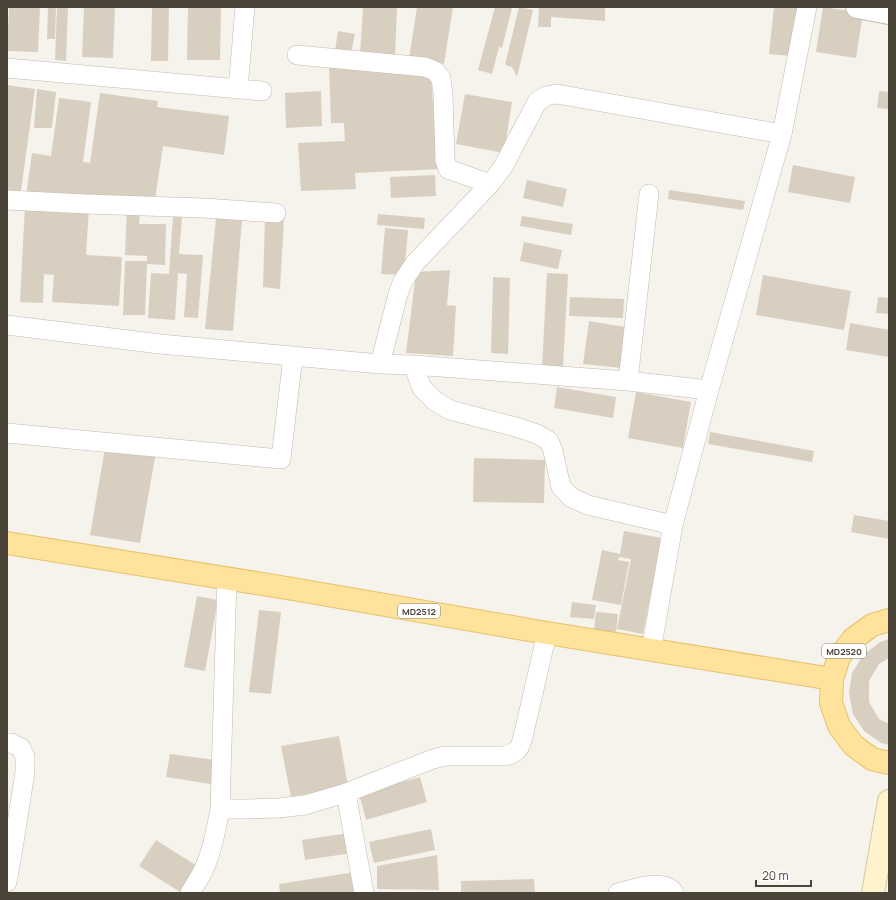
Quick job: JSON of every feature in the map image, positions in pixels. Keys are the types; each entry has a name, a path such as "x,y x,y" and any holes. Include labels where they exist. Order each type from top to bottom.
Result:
{"main road":[{"name":"MD2512","path":"7,543 287,588 651,651 832,679"},
{"name":"MD2520","path":"889,620 872,626 853,639 839,657 832,679 831,703 839,726 853,745 872,758 889,763"},
{"path":"873,893 889,801"}],"street":[{"path":"238,89 245,7"},
{"path":"651,651 673,525 709,390 782,134 807,7"},
{"path":"857,7 889,13"},
{"path":"297,55 425,68 435,71 440,78 443,94 445,160 448,169 490,184"},
{"path":"7,68 262,91"},
{"path":"380,364 398,294 403,282 415,263 490,184 503,167 537,102 546,96 557,94 782,134"},
{"path":"628,382 649,194"},
{"path":"7,200 204,208 276,213"},
{"path":"7,325 160,344 380,364 413,365 709,390"},
{"path":"7,433 281,459 293,356"},
{"path":"413,365 422,388 435,401 450,410 516,427 537,434 549,441 553,451 561,487 572,498 588,506 673,525"},
{"path":"190,893 203,871 217,824 223,810 227,578"},
{"path":"223,810 279,808 305,805 346,793 445,756 505,756 512,754 518,750 521,745 547,633"},
{"path":"7,743 11,743 21,748 25,757 25,772 7,882"},
{"path":"346,793 364,893"},
{"path":"618,893 655,885 666,886 674,893"}],"building":[{"path":"9,7 40,7 38,52 7,51"},
{"path":"48,7 56,7 55,39 47,39"},
{"path":"57,7 68,7 66,61 55,60"},
{"path":"84,7 115,7 113,58 82,57"},
{"path":"152,7 169,7 168,61 151,61"},
{"path":"188,7 221,7 220,60 187,60"},
{"path":"363,7 397,7 395,56 360,54"},
{"path":"417,7 453,7 444,64 409,59"},
{"path":"495,7 512,8 502,48 499,47 492,74 478,70"},
{"path":"519,7 533,10 517,77 512,67 505,65"},
{"path":"539,7 605,7 605,21 551,17 551,27 538,27"},
{"path":"774,7 798,7 793,56 769,54"},
{"path":"823,7 863,13 856,58 816,52"},
{"path":"338,31 355,34 351,53 335,51"},
{"path":"329,66 431,77 441,169 355,173 356,189 301,191 298,143 345,141 344,123 331,123"},
{"path":"7,85 35,89 20,198 7,196"},
{"path":"37,89 56,92 52,128 34,128"},
{"path":"321,91 322,126 286,128 285,93"},
{"path":"879,91 889,92 889,109 877,108"},
{"path":"100,93 158,101 157,107 229,116 224,155 163,146 154,206 26,196 32,153 51,156 59,98 91,102 83,162 90,163"},
{"path":"465,94 512,102 504,153 456,144"},
{"path":"793,165 855,177 850,203 788,192"},
{"path":"435,175 436,196 391,198 390,177"},
{"path":"527,180 567,189 563,207 523,198"},
{"path":"669,190 745,201 743,210 668,199"},
{"path":"25,205 89,208 86,255 122,257 119,306 52,302 54,275 44,274 43,303 20,302"},
{"path":"127,208 140,209 139,224 166,224 165,265 147,264 145,315 123,315 125,261 147,261 147,256 125,255"},
{"path":"378,214 425,218 424,229 377,225"},
{"path":"173,216 182,217 179,254 203,255 198,318 184,317 187,274 178,273 175,320 148,318 151,273 169,274"},
{"path":"522,216 573,224 571,235 520,226"},
{"path":"216,218 242,220 233,331 205,329"},
{"path":"265,219 284,219 280,289 263,287"},
{"path":"385,228 408,230 404,275 381,274"},
{"path":"524,242 562,250 558,269 520,261"},
{"path":"450,270 447,305 456,306 453,356 406,353 416,272"},
{"path":"547,273 568,274 563,368 542,367"},
{"path":"763,275 851,291 844,330 756,315"},
{"path":"493,277 510,278 508,354 491,353"},
{"path":"570,297 624,299 623,318 569,316"},
{"path":"878,297 889,298 889,314 876,313"},
{"path":"589,321 625,327 621,368 583,364"},
{"path":"850,323 889,330 889,357 846,350"},
{"path":"557,387 616,397 613,418 554,408"},
{"path":"636,392 691,402 683,448 628,438"},
{"path":"710,432 814,451 812,462 708,444"},
{"path":"106,443 156,452 140,543 90,535"},
{"path":"474,458 545,460 544,503 473,502"},
{"path":"854,515 889,521 889,539 851,532"},
{"path":"624,531 662,538 643,634 617,629 631,559 619,557 618,560 629,562 621,605 592,600 602,550 620,554"},
{"path":"197,596 218,600 205,671 184,667"},
{"path":"572,602 596,605 594,619 570,617"},
{"path":"259,610 281,612 271,694 249,692"},
{"path":"596,612 618,614 616,632 594,630"},
{"path":"889,639 889,658 879,664 869,681 869,702 879,719 889,724 889,745 881,743 864,731 853,714 849,693 852,673 863,655 880,642"},
{"path":"339,736 348,786 291,797 281,746"},
{"path":"170,754 215,760 211,784 166,777"},
{"path":"420,777 427,802 366,820 359,794"},
{"path":"431,829 435,850 374,863 369,842"},
{"path":"349,833 352,853 305,860 302,840"},
{"path":"156,840 197,866 180,892 139,866"},
{"path":"437,855 439,890 377,889 377,866"},
{"path":"355,872 358,893 280,893 279,884"},
{"path":"534,879 535,893 461,893 461,881"}]}
